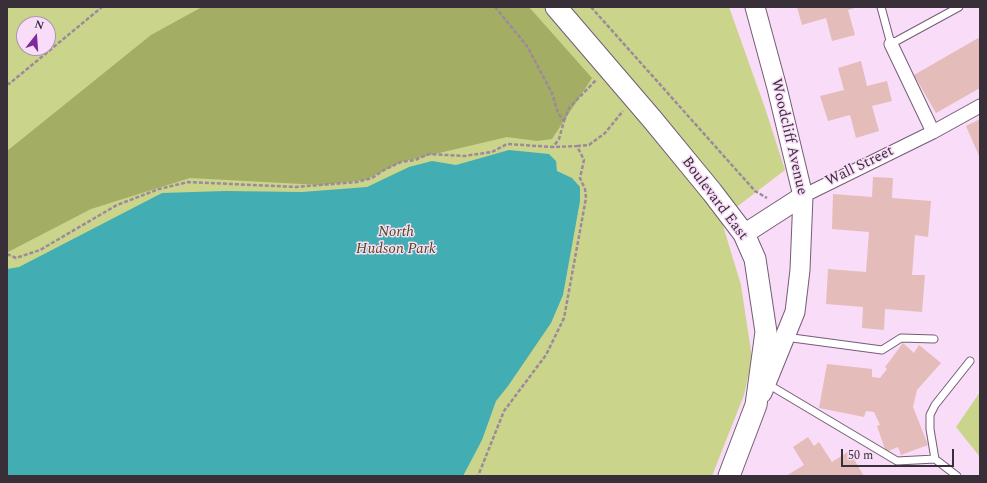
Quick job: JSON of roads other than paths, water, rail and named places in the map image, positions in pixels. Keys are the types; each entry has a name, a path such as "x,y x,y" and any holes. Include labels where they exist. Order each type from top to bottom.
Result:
{"main road":[{"name":"Boulevard East","path":"556,7 652,119 744,234 755,259 766,332 756,405 729,476"},
{"name":"Woodcliff Avenue","path":"755,7 778,88 803,196 800,270 795,312 756,405"},
{"name":"Wall Street","path":"744,234 803,196"}],"street":[{"path":"891,44 933,132"},
{"name":"Wall Street","path":"803,196 933,132 980,106"}],"lane":[{"path":"881,7 891,44 959,7"},
{"path":"785,337 882,350 901,338 934,340"},
{"path":"935,459 930,429 930,415 935,405 970,361"},
{"path":"766,383 897,460 935,459 957,476"}],"park label":[{"name":"North Hudson Park","path":"396,242"}]}
